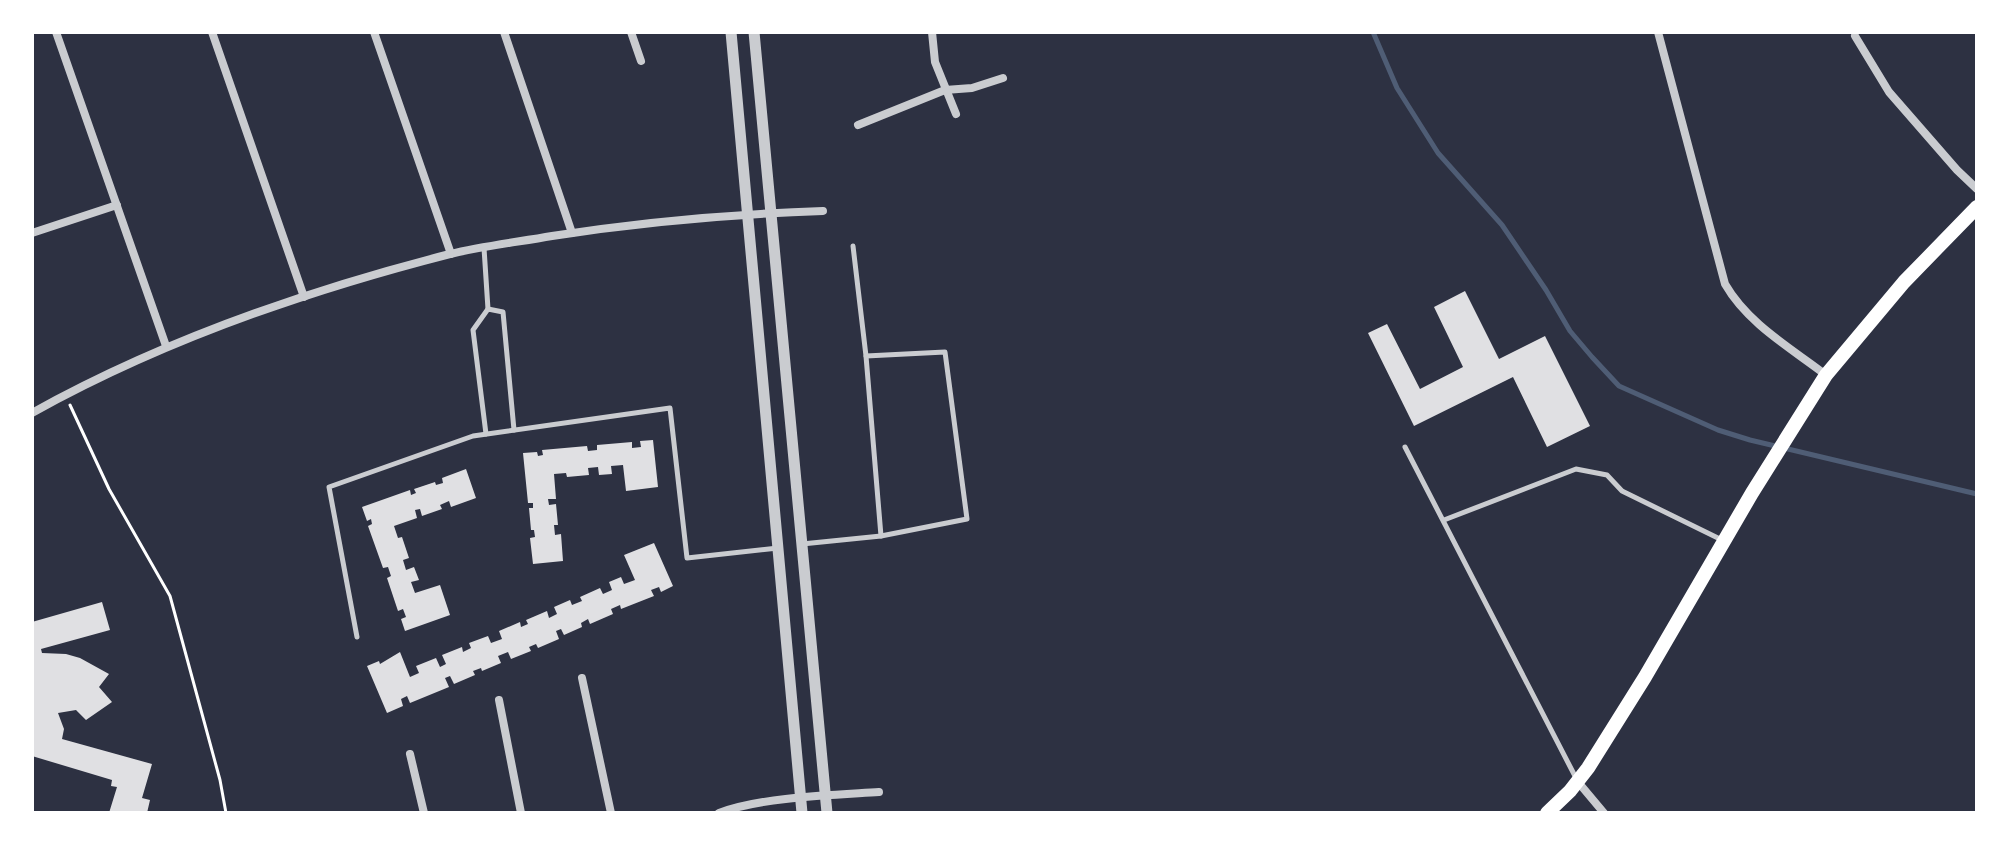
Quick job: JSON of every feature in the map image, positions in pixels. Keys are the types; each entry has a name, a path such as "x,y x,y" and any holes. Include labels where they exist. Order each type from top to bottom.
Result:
{"main road":[{"path":"1547,813 1578,782 1645,677 1752,493 1826,375 1904,282 1977,207"}],"street":[{"path":"56,32 166,346"},
{"path":"212,32 304,297"},
{"path":"374,32 451,254"},
{"path":"504,32 572,233"},
{"path":"631,32 641,61"},
{"path":"731,32 802,813"},
{"path":"754,32 827,813"},
{"path":"932,32 935,62 956,114"},
{"path":"1658,32 1725,284 1750,317 1826,375"},
{"path":"1855,36 1889,92 1977,189"},
{"path":"858,125 945,90 972,88 1003,78"},
{"path":"32,233 117,205"},
{"path":"32,413 166,346 258,311 451,254 572,233 749,214 823,211"},
{"path":"582,678 611,813"},
{"path":"499,700 521,813"},
{"path":"410,754 424,813"},
{"path":"1578,782 1604,813"},
{"path":"719,813 743,806 825,795 879,792"}],"lane":[{"path":"853,246 881,536"},
{"path":"484,248 488,309 473,330 486,434"},
{"path":"488,309 503,312 514,430"},
{"path":"801,544 881,536 967,519 945,352 866,356"},
{"path":"357,637 329,487 473,436 670,408 687,558 778,548"},
{"path":"1405,447 1578,782"},
{"path":"1444,520 1576,469 1607,475 1622,491 1725,542"}],"path":[{"path":"65,394 109,489 170,596 220,780 226,813"}],"building":[{"path":"1465,291 1499,359 1545,336 1590,426 1547,447 1513,377 1414,426 1368,333 1387,324 1420,389 1463,367 1434,307"},
{"path":"653,440 658,487 626,491 623,465 611,466 612,474 599,475 598,467 588,468 589,475 567,477 566,473 554,474 556,499 548,499 549,505 556,504 558,525 554,525 555,535 561,534 563,561 533,564 530,538 535,537 534,530 531,530 529,508 533,508 533,503 528,503 523,453 537,452 538,456 543,455 542,450 587,446 588,451 597,450 597,445 632,442 632,448 641,447 640,441"},
{"path":"466,469 476,498 451,507 449,501 440,505 442,509 422,516 420,509 415,510 417,518 394,526 398,538 402,537 409,558 403,560 406,570 414,567 419,580 411,582 415,593 440,585 450,615 405,631 401,619 406,617 403,609 398,611 387,578 391,576 388,567 383,568 368,526 372,524 371,519 367,521 362,507 410,490 411,495 416,493 414,489 435,482 436,485 443,483 442,478"},
{"path":"654,543 673,586 661,592 659,587 651,590 654,596 621,609 620,605 611,609 613,614 590,624 588,619 581,623 582,627 564,635 561,629 556,631 559,639 538,648 536,644 529,647 531,651 511,659 508,652 498,656 501,663 482,671 481,668 473,671 475,675 454,684 450,676 445,678 449,687 410,703 407,696 401,699 403,706 387,713 367,666 379,661 380,664 400,652 410,677 419,673 416,666 436,658 440,667 446,664 442,655 462,647 463,652 471,648 469,643 488,636 491,643 502,639 499,631 520,622 521,627 528,624 526,620 547,611 549,618 557,614 554,607 570,600 572,605 582,601 580,597 600,588 603,594 612,590 609,582 621,577 624,584 635,580 624,555"},
{"path":"102,602 110,630 41,649 42,653 80,658 109,674 99,687 112,702 86,720 76,710 58,713 64,729 62,739 152,764 142,798 150,800 147,813 109,813 117,787 111,786 112,780 32,756 32,622"}],"waterway":[{"path":"1373,32 1397,88 1438,153 1502,225 1570,331 1619,386 1718,430 1750,440 1977,494"}]}
